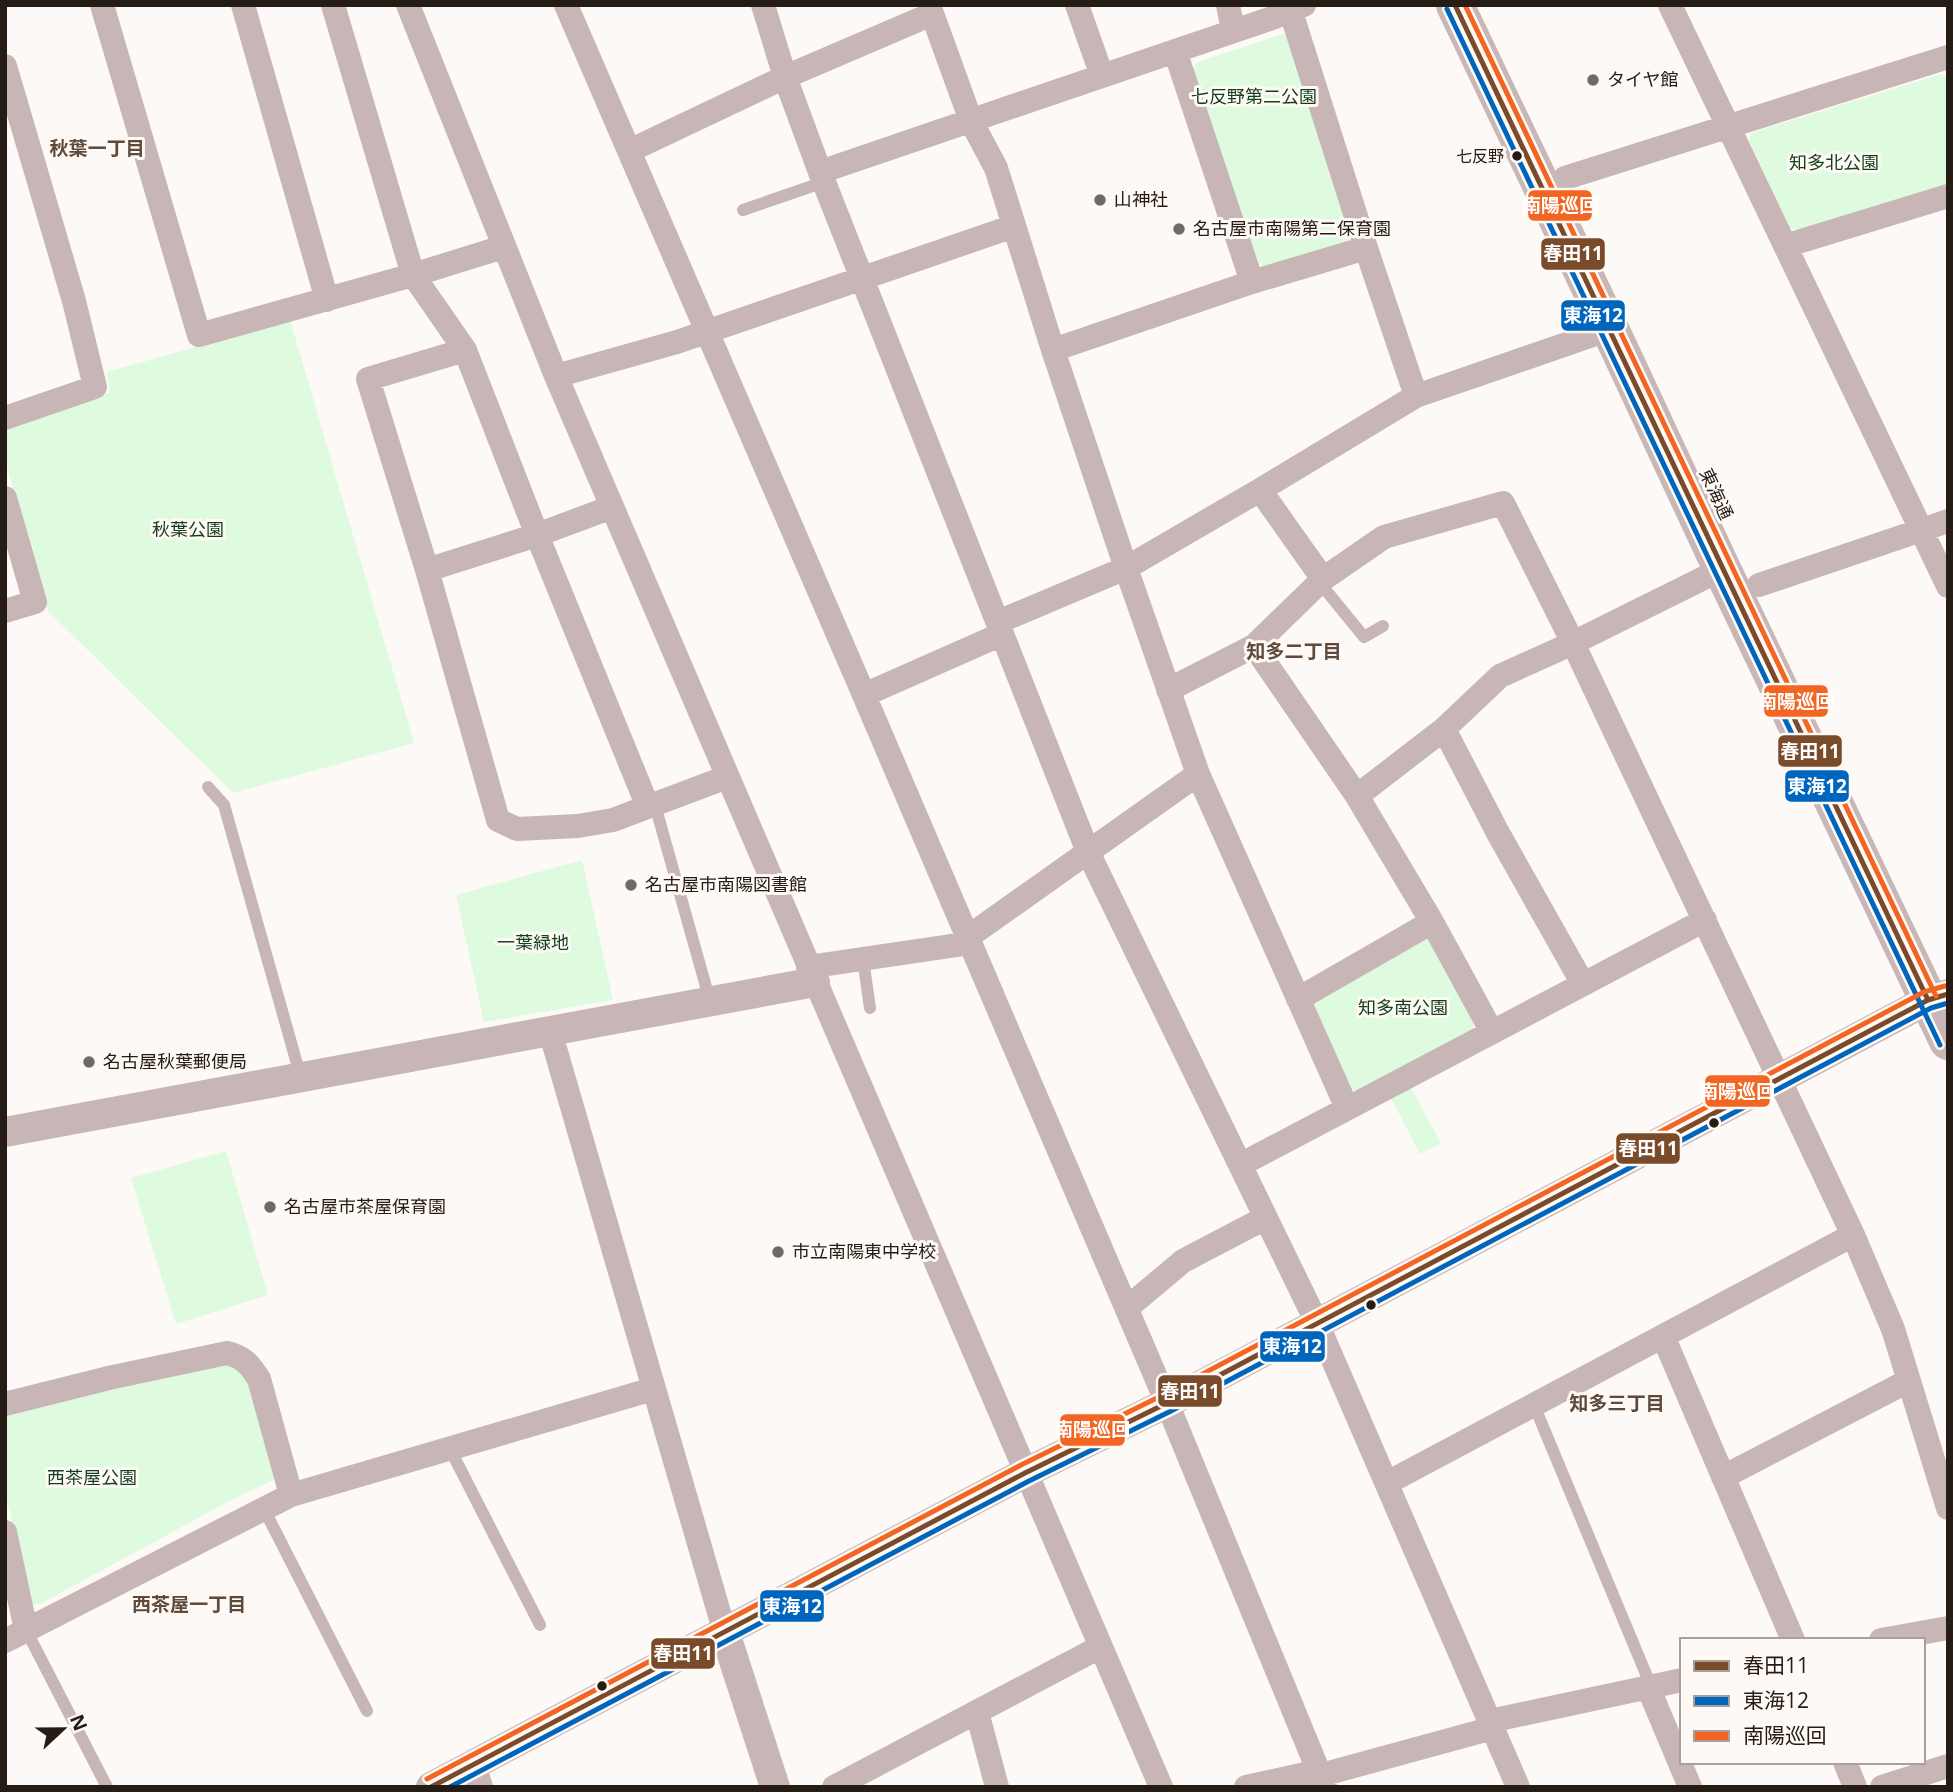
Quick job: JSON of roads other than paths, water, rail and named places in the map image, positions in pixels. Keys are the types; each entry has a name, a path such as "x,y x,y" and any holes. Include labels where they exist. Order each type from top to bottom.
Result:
{"main road":[{"name":"東海通","path":"1455,5 1722,569 1941,992"},
{"name":"東海通","path":"1483,5 1759,585 1941,992 1948,1041"}],"street":[{"path":"102,5 199,335 503,247"},
{"path":"243,5 327,300"},
{"path":"333,5 413,275 465,350 537,535 651,806"},
{"path":"408,5 555,376 1161,1787"},
{"path":"566,5 1167,1403 1322,1778"},
{"path":"763,5 785,78 822,177 1088,852 1317,1323 1518,1787"},
{"path":"1077,5 1102,76"},
{"path":"1228,5 1233,31"},
{"path":"1670,5 1948,586"},
{"path":"822,177 971,121 1297,8 1366,248 1416,396"},
{"path":"629,151 931,9 971,121 996,168 1052,350 1198,774 1347,1108"},
{"path":"1175,51 1252,282"},
{"path":"1565,178 1948,57"},
{"path":"5,66 74,301 95,387 5,418"},
{"path":"1785,246 1948,196"},
{"path":"555,376 677,342 1014,226"},
{"path":"1052,350 1252,282 1366,248"},
{"path":"864,695 1126,568 1416,396 1610,329"},
{"path":"465,350 368,379 427,570 498,820 517,828 578,826 613,820 727,777"},
{"path":"1260,490 1322,581"},
{"path":"5,498 36,602 5,611"},
{"path":"1168,690 1254,646 1322,581 1384,537 1503,503 1573,643 1853,1235 1893,1329 1948,1508"},
{"path":"427,570 537,535 612,507"},
{"path":"1759,585 1948,521"},
{"path":"1357,796 1444,729 1500,676 1722,569"},
{"path":"1254,646 1357,796 1432,922 1492,1032"},
{"path":"1444,729 1497,832 1583,984"},
{"path":"5,1132 710,1001 863,959 969,940 1198,774"},
{"path":"1240,1165 1705,920"},
{"path":"1298,999 1432,922"},
{"path":"432,1787 477,1776 725,1633 1025,1474 1167,1403 1941,992"},
{"path":"550,1031 725,1633 775,1787"},
{"path":"1126,1308 1183,1261 1265,1218"},
{"path":"1387,1483 1853,1235"},
{"path":"1663,1336 1792,1638"},
{"path":"5,1404 113,1377 227,1353 239,1356 259,1379 291,1495"},
{"path":"1723,1477 1908,1381"},
{"path":"5,1532 16,1635 291,1495 653,1389"},
{"path":"1892,1638 1948,1628"},
{"path":"834,1787 1100,1647"},
{"path":"1246,1787 1322,1778 1491,1724 1680,1680"},
{"path":"1650,1687 1680,1762"},
{"path":"977,1712 997,1787"},
{"path":"1681,1764 1690,1787"},
{"path":"1846,1764 1856,1787"},
{"path":"1882,1787 1948,1766"}],"lane":[{"path":"743,210 822,177"},
{"path":"1322,581 1364,637 1382,626"},
{"path":"208,787 224,806 301,1078"},
{"path":"651,806 710,1001"},
{"path":"863,959 870,1008"},
{"path":"1534,1405 1650,1687"},
{"path":"450,1449 540,1625"},
{"path":"264,1509 367,1711"},
{"path":"16,1635 107,1787"}],"place":[{"name":"タイヤ館","path":"1593,80"},
{"name":"七反野","path":"1517,156"},
{"name":"山神社","path":"1100,200"},
{"name":"名古屋市南陽第二保育園","path":"1179,229"},
{"name":"名古屋市南陽図書館","path":"631,885"},
{"name":"名古屋秋葉郵便局","path":"89,1062"},
{"name":"名古屋市茶屋保育園","path":"270,1207"},
{"name":"市立南陽東中学校","path":"778,1252"}],"district":[{"name":"秋葉一丁目","path":"97,148"},
{"name":"知多二丁目","path":"1294,651"},
{"name":"知多三丁目","path":"1617,1403"},
{"name":"西茶屋一丁目","path":"189,1604"}],"park label":[{"name":"七反野第二公園","path":"1254,97"},
{"name":"知多北公園","path":"1834,163"},
{"name":"秋葉公園","path":"188,530"},
{"name":"一葉緑地","path":"533,943"},
{"name":"知多南公園","path":"1403,1008"},
{"name":"西茶屋公園","path":"92,1478"}]}
